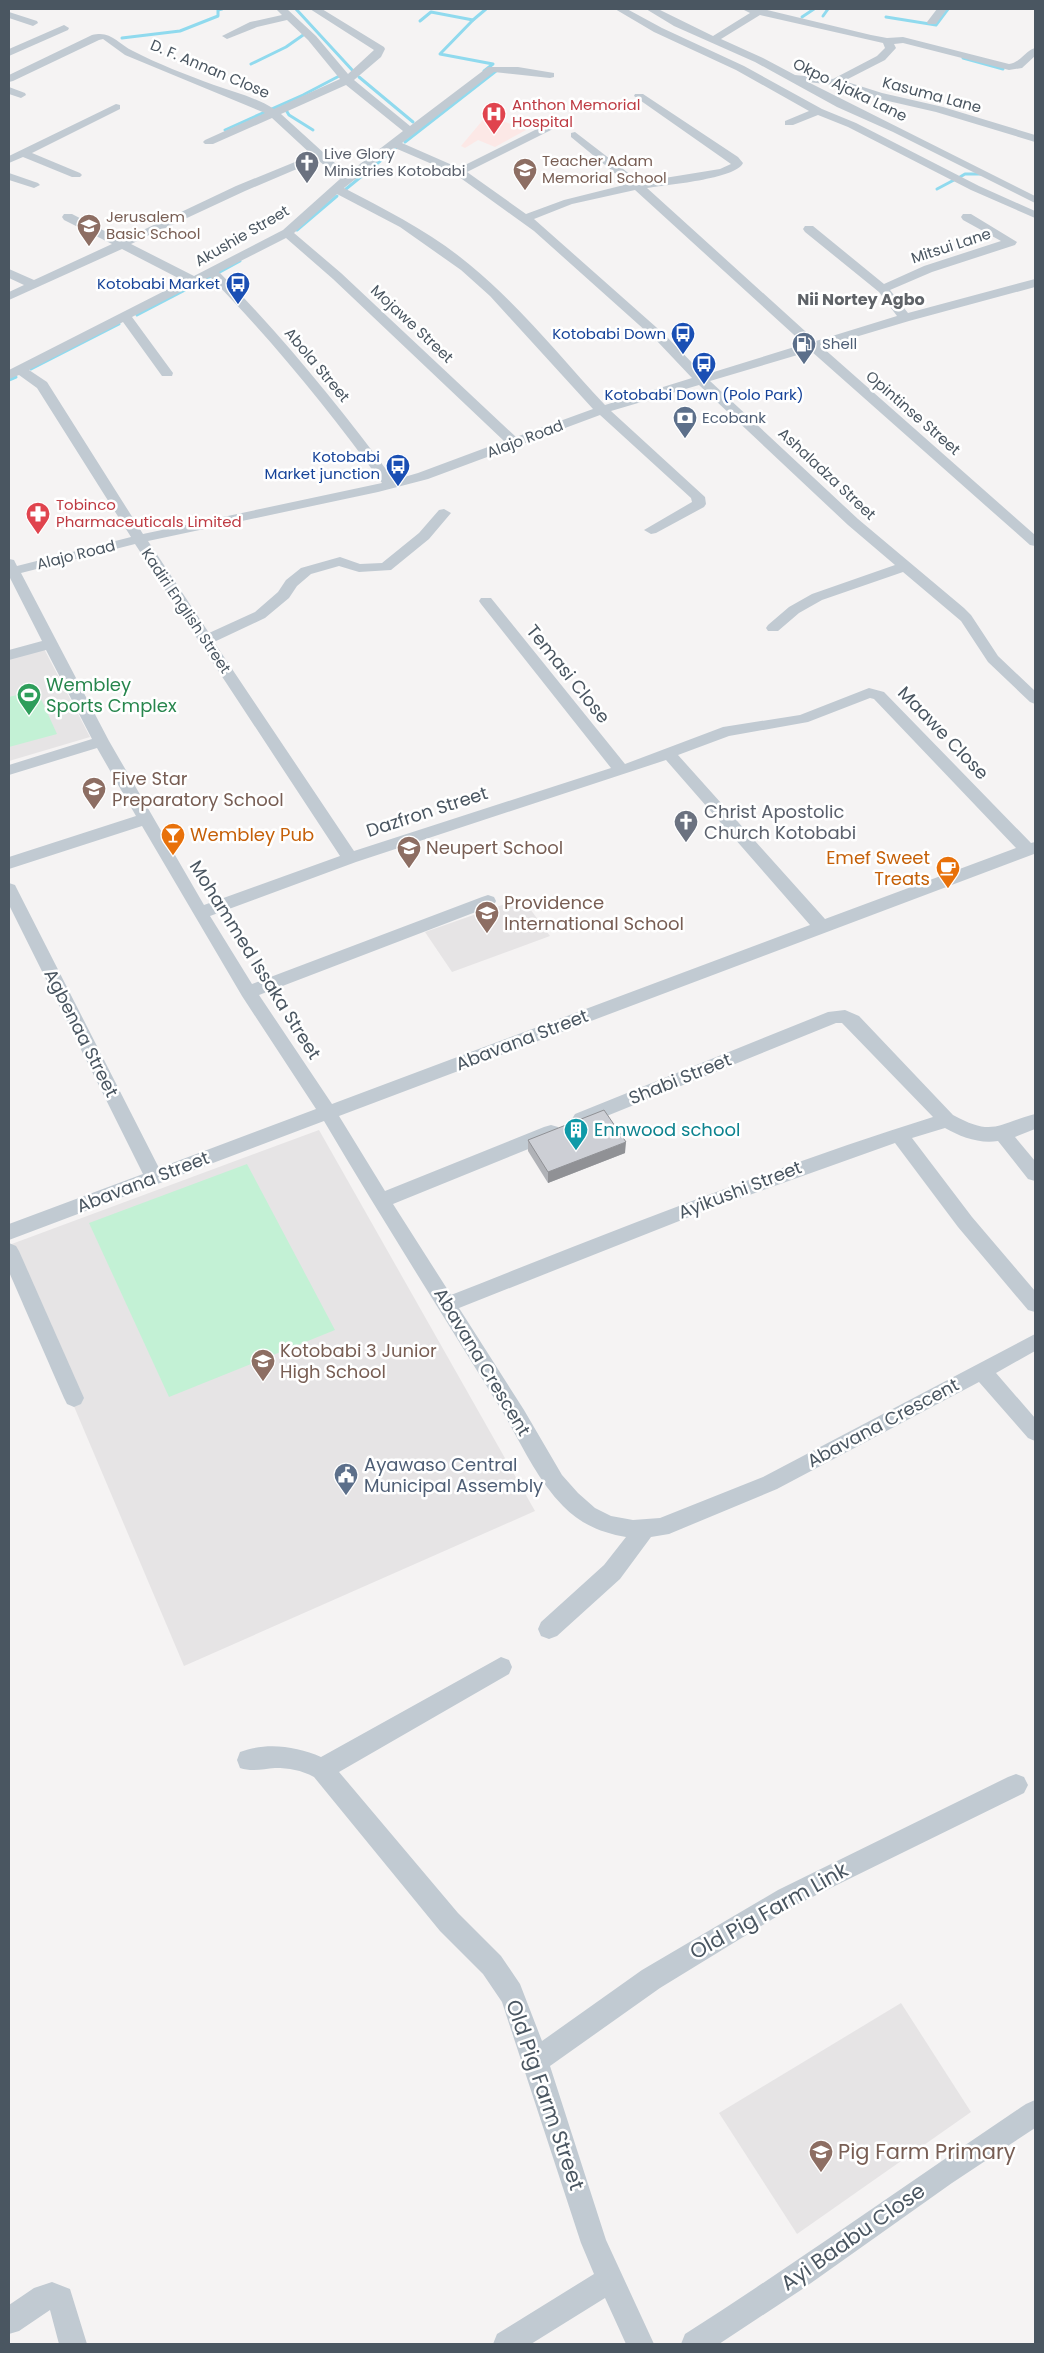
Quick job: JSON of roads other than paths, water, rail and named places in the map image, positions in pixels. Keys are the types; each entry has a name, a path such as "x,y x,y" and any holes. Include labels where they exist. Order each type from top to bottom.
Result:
{"street":[{"path":"281,9 312,38 347,80 409,131"},
{"path":"209,142 347,80 377,54 380,49 314,9"},
{"path":"620,9 658,30 740,68 818,111 860,129 975,188 1035,215"},
{"name":"Okpo Ajaka Lane","path":"651,9 713,40 759,60 841,105 897,130 1035,200"},
{"path":"747,9 812,18 887,41 903,40 1009,67 1018,66 1035,51"},
{"path":"932,22 942,9"},
{"path":"713,40 760,11"},
{"path":"9,14 34,23"},
{"path":"227,36 254,24 289,17"},
{"path":"9,53 64,28"},
{"name":"D. F. Annan Close","path":"9,79 100,35 114,41 126,52 187,78 236,94 273,112 302,136 319,156 347,179"},
{"path":"835,82 881,58 890,48 887,41"},
{"name":"Akushie Street","path":"14,373 287,233 347,179 492,70 518,70 550,75"},
{"name":"Kasuma Lane","path":"791,78 835,82 879,96 913,103 1035,138"},
{"path":"9,90 21,95"},
{"path":"524,219 568,202 637,185 723,172 736,166 737,163 639,96"},
{"path":"899,114 913,103"},
{"path":"9,160 116,107"},
{"path":"789,123 818,111"},
{"path":"459,172 555,124"},
{"name":"Opintinse Street","path":"574,135 637,185 1034,540"},
{"name":"Ashaladza Street","path":"394,143 459,172 538,228 661,338 702,380 853,522 966,618 993,659 1035,699"},
{"path":"24,153 76,175"},
{"path":"9,296 271,174 319,156"},
{"path":"9,176 34,185"},
{"path":"336,189 404,224 464,267 494,293 602,410 698,496 699,504 651,530"},
{"path":"68,217 194,281"},
{"name":"Mitsui Lane","path":"883,289 928,269 1011,242 967,217"},
{"path":"808,230 883,289 905,318"},
{"name":"Mojawe Street","path":"287,233 337,276 514,443"},
{"name":"Abola Street","path":"212,272 238,298 356,436 390,484"},
{"path":"9,273 34,285"},
{"name":"Alajo Road","path":"10,569 390,484 456,465 602,410 905,318 1035,283"},
{"path":"126,317 167,373"},
{"name":"Kadiri English Street","path":"14,373 42,385 139,539 350,858"},
{"path":"206,640 252,619 284,595 291,583 302,573 334,562 344,562 354,567 366,569 386,568 424,536 444,513"},
{"path":"773,628 794,610 817,597 906,566"},
{"name":"Mohammed Issaka Street","path":"10,569 101,741 200,913 248,992 328,1113"},
{"name":"Temasi Close","path":"486,601 621,770"},
{"path":"9,655 50,644"},
{"name":"Maawe Close","path":"669,754 705,738 728,731 803,719 864,694 874,693 879,695 1031,848"},
{"path":"9,770 101,741"},
{"path":"669,754 822,928"},
{"name":"Dazfron Street","path":"200,913 350,858 669,754"},
{"path":"9,863 146,819"},
{"name":"Abavana Street","path":"9,1232 1031,848"},
{"name":"Agbenaa Street","path":"9,889 154,1177"},
{"path":"248,992 488,901"},
{"name":"Shabi Street","path":"381,1201 834,1017 845,1016 853,1021 947,1120"},
{"name":"Abavana Crescent","path":"328,1113 381,1201 448,1304 517,1416 536,1453 567,1498 585,1515 604,1524 644,1530 661,1527 770,1483 1035,1342"},
{"path":"947,1120 972,1133 1003,1135 1035,1121"},
{"name":"Ayikushi Street","path":"448,1304 778,1174 898,1134 947,1120"},
{"path":"898,1134 965,1222 1035,1304"},
{"path":"1003,1135 1035,1174"},
{"path":"9,1251 74,1398"},
{"path":"982,1371 1035,1432"},
{"path":"549,1629 612,1572 644,1530"},
{"path":"322,1769 501,1667"},
{"name":"Old Pig Farm Street","path":"248,1760 293,1757 304,1759 322,1769 449,1922 492,1965 511,1993 536,2060 594,2243 640,2344"},
{"name":"Old Pig Farm Link","path":"536,2060 651,1978 786,1898 1016,1785"},
{"name":"Ayi Baabu Close","path":"695,2344 788,2284 943,2174 1035,2113"},
{"path":"507,2344 610,2278"},
{"path":"9,2321 44,2298 52,2295 60,2299 73,2344"}],"waterway":[{"path":"122,38 180,31 218,16 218,10 222,9"},
{"path":"296,9 354,72"},
{"path":"473,20 486,9"},
{"path":"802,17 814,9"},
{"path":"823,16 828,9"},
{"path":"886,17 936,25 948,9"},
{"path":"420,21 431,12 473,20"},
{"path":"473,20 440,54 493,64 484,71"},
{"path":"251,64 286,47 306,33"},
{"path":"963,58 1003,69"},
{"path":"405,142 496,71"},
{"path":"225,130 303,95 343,74"},
{"path":"359,77 413,122"},
{"path":"290,107 286,110 289,115 313,130"},
{"path":"346,189 396,148"},
{"path":"960,177 965,174 984,174"},
{"path":"937,189 954,180"},
{"path":"297,230 337,196"},
{"path":"218,273 240,261"},
{"path":"137,315 210,277"},
{"path":"31,369 119,324"},
{"path":"9,380 16,377"}],"place":[{"name":"Anthon Memorial Hospital","path":"494,135"},
{"name":"Live Glory Ministries Kotobabi","path":"307,184"},
{"name":"Teacher Adam Memorial School","path":"525,191"},
{"name":"Jerusalem Basic School","path":"89,247"},
{"name":"Kotobabi Market","path":"238,305"},
{"name":"Kotobabi Down","path":"683,355"},
{"name":"Shell","path":"804,365"},
{"name":"Kotobabi Down (Polo Park)","path":"704,385"},
{"name":"Ecobank","path":"685,439"},
{"name":"Kotobabi Market junction","path":"398,487"},
{"name":"Tobinco Pharmaceuticals Limited","path":"38,535"},
{"name":"Wembley Sports Cmplex","path":"29,716"},
{"name":"Five Star Preparatory School","path":"94,810"},
{"name":"Christ Apostolic Church Kotobabi","path":"686,843"},
{"name":"Wembley Pub","path":"173,856"},
{"name":"Neupert School","path":"409,869"},
{"name":"Emef Sweet Treats","path":"948,889"},
{"name":"Providence International School","path":"487,934"},
{"name":"Ennwood school","path":"576,1151"},
{"name":"Kotobabi 3 Junior High School","path":"263,1382"},
{"name":"Ayawaso Central Municipal Assembly","path":"346,1496"},
{"name":"Pig Farm Primary","path":"821,2173"}],"district":[{"name":"Nii Nortey Agbo","path":"861,299"}]}
